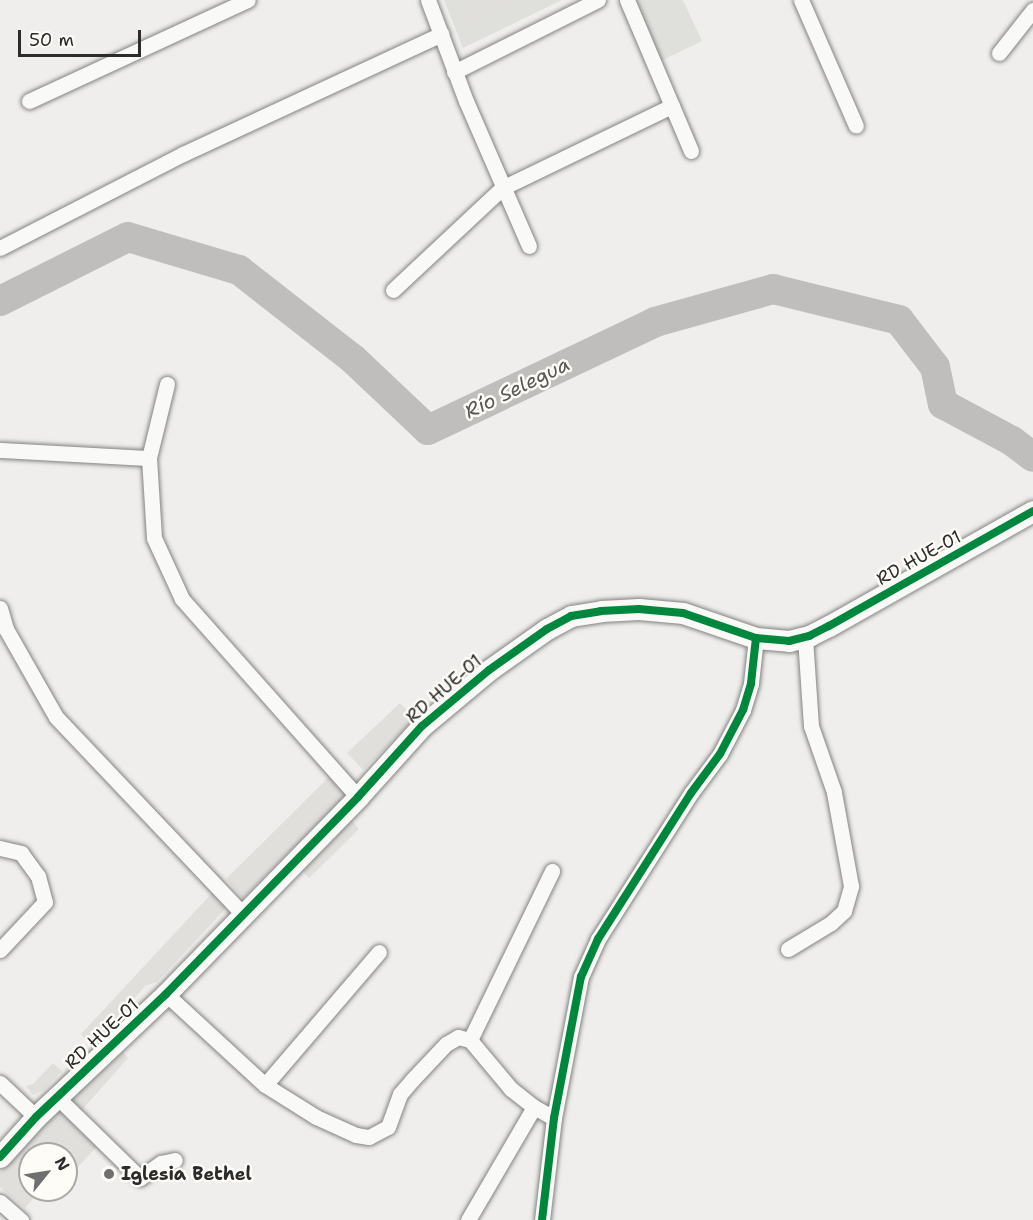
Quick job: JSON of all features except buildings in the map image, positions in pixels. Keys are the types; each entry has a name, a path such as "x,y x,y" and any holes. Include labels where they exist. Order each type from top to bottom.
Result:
{"street":[{"path":"29,101 248,0"},
{"path":"428,0 454,72 502,188 529,246"},
{"path":"454,72 598,0"},
{"path":"627,0 691,152"},
{"path":"801,0 856,126"},
{"path":"999,53 1033,10"},
{"path":"0,248 183,154 441,34"},
{"path":"393,290 502,188 672,106"},
{"path":"167,384 149,458 154,538 182,599 358,797"},
{"path":"0,450 149,458"},
{"name":"RD HUE-01","path":"0,1157 36,1117 166,994 358,797 422,726 489,670 547,629 571,616 601,611 639,609 683,613 756,638 789,640 805,637 829,626 1033,511"},
{"path":"0,608 6,629 56,717 243,914"},
{"path":"788,949 831,923 844,911 851,886 834,792 811,726 805,637"},
{"path":"542,1220 554,1118 581,977 598,939 691,793 720,754 743,710 751,683 756,638"},
{"path":"0,848 21,853 38,876 45,902 0,950"},
{"path":"470,1040 552,871"},
{"path":"265,1084 378,952"},
{"path":"166,994 265,1084 316,1117 356,1135 369,1137 388,1127 400,1094 446,1044 458,1037 470,1040 511,1089 534,1107 554,1118"},
{"path":"0,1083 36,1117"},
{"path":"57,1097 140,1178 161,1163 175,1160"},
{"path":"468,1220 534,1107"},
{"path":"0,1202 21,1220"}],"shaded area":[{"path":"444,0 562,0 463,48"},
{"path":"459,0 518,0 469,26"},
{"path":"631,0 683,0 702,41 661,61"},
{"path":"400,703 415,719 363,770 347,753"},
{"path":"334,772 351,790 243,898 226,879"},
{"path":"344,812 359,829 309,878 295,862"},
{"path":"213,892 227,907 157,982 145,986 92,1047 81,1034"},
{"path":"119,1047 128,1058 81,1111 70,1099"},
{"path":"53,1063 62,1071 44,1090 33,1095 26,1086 33,1084"},
{"path":"62,1103 102,1141 78,1167 78,1142 27,1142"},
{"path":"18,1152 18,1202 30,1202 25,1208 0,1187 0,1172"}],"waterway":[{"name":"Río Selegua","path":"0,301 128,237 239,270 353,359 428,430 655,322 773,289 899,320 935,367 943,404 1012,441 1033,457"}],"cycle path":[{"path":"0,1157 36,1117 166,994 358,797 422,726 489,670 547,629 571,616 601,611 639,609 683,613 756,638 789,641 809,636 829,626 1033,511"},
{"path":"542,1220 554,1118 581,977 598,939 691,793 720,754 743,710 751,683 756,638"}],"place":[{"name":"Iglesia Bethel","path":"109,1174"}]}
